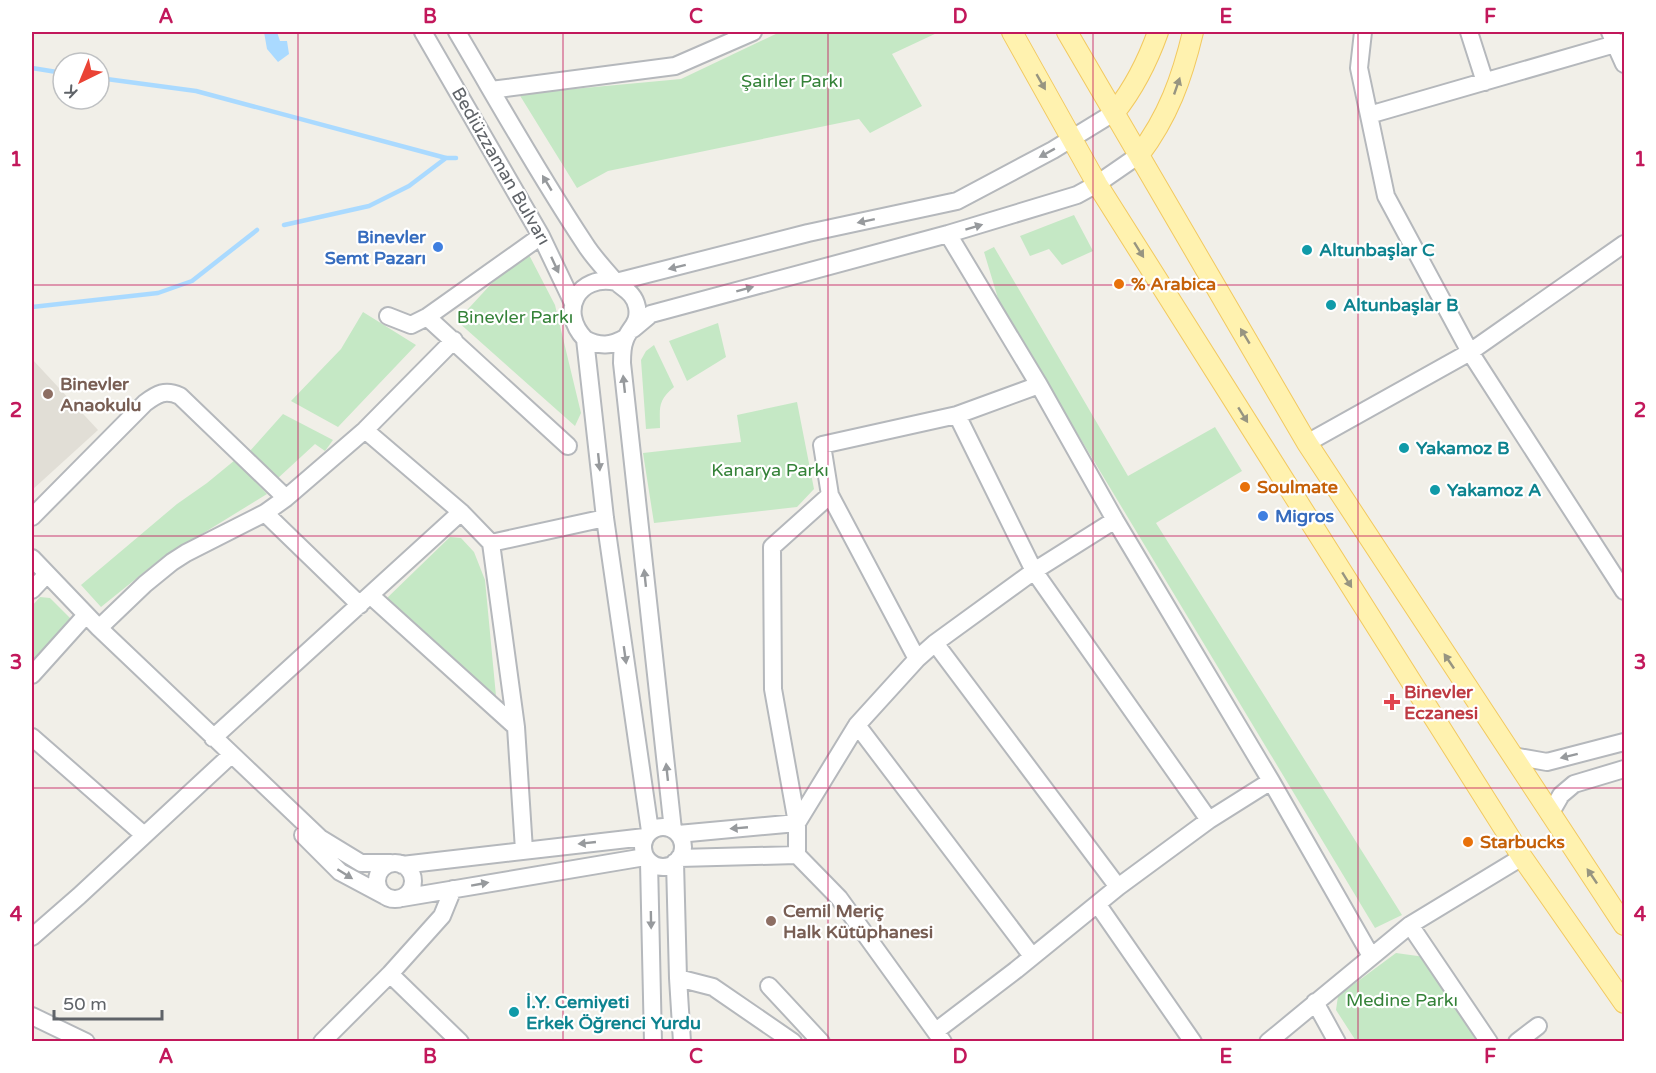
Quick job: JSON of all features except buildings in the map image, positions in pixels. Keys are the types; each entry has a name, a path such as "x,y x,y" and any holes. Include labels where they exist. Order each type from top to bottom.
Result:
{"main road":[{"path":"1012,32 1097,184 1522,857 1624,1003"},
{"path":"1066,32 1115,112 1307,443 1624,925"},
{"path":"1115,112 1138,77 1158,32"},
{"path":"1139,156 1168,110 1185,63 1193,32"},
{"path":"1088,66 1113,83 1129,83 1138,77"},
{"path":"1157,187 1157,157 1161,123"}],"street":[{"name":"Bediüzzaman Bulvarı","path":"423,32 541,236 573,303"},
{"name":"Bediüzzaman Bulvarı","path":"457,32 563,212 589,250 616,282"},
{"path":"491,90 675,66 753,32"},
{"path":"1363,32 1359,68 1386,196 1470,352 1624,591"},
{"path":"1469,32 1485,82"},
{"path":"1369,115 1485,82 1616,39 1624,64"},
{"path":"616,282 808,233 957,201 1073,138 1115,112"},
{"path":"682,1041 678,978 677,860 682,846 676,832 622,363 629,334 636,319 637,308 626,288 616,282 605,280 584,287 573,303 574,323 585,339 594,344 615,344 629,334 651,314 948,234 1077,195 1139,156"},
{"path":"948,234 1039,385 1115,520 1271,781 1371,956"},
{"path":"387,316 411,325 427,317 541,236"},
{"path":"1307,443 1470,352 1624,244"},
{"path":"427,317 568,446"},
{"path":"585,339 605,518 648,834 643,843 647,859 653,1041"},
{"path":"99,628 172,562 265,513 286,498 365,430 454,340"},
{"path":"917,659 830,495 822,445 957,415 1039,385"},
{"path":"32,517 145,403 156,395 167,392 180,396 286,498"},
{"path":"957,415 1034,570 1209,820"},
{"path":"365,430 461,512 491,543 516,727 524,850"},
{"path":"830,495 772,547 773,689 797,823 797,855 839,898 939,1036 1032,956 1118,887 1209,820 1271,781"},
{"path":"213,738 461,512"},
{"path":"265,513 516,727"},
{"path":"491,543 605,518"},
{"path":"797,823 857,724 917,659 935,642 1034,570 1115,520"},
{"path":"32,558 99,628 320,838 361,863 397,864 524,850 648,834 661,827 676,832 797,823"},
{"path":"32,590 47,574"},
{"path":"32,675 86,615"},
{"path":"935,642 1118,887"},
{"path":"857,724 1032,956"},
{"path":"32,737 144,834"},
{"path":"1513,756 1547,762 1624,742"},
{"path":"32,937 231,755"},
{"path":"1551,814 1561,795 1574,784 1624,769"},
{"path":"248,770 278,811 340,872 390,898 647,859 662,867 677,860 797,855"},
{"path":"1268,1041 1410,925 1522,857"},
{"path":"385,896 380,892 377,880 381,870 397,864"},
{"path":"397,864 411,873 410,890 402,897"},
{"path":"322,1041 390,974 442,916 453,889"},
{"path":"1098,905 1193,1041"},
{"path":"1410,925 1489,1041"},
{"path":"390,974 460,1041"},
{"path":"678,978 713,987 793,1041"},
{"path":"769,986 821,1041"},
{"path":"1315,1002 1337,1041"},
{"path":"32,1018 86,1041"},
{"path":"1517,1041 1538,1026"}],"shaded area":[{"name":"Binevler Anaokulu","path":"32,359 98,430 32,490"}],"green space":[{"name":"Şairler Parkı","path":"780,32 939,32 892,54 922,106 870,133 859,119 608,171 577,188 519,94 681,79"},
{"path":"1074,215 1093,251 1062,265 1049,249 1030,256 1020,236"},
{"path":"994,247 1128,476 1215,427 1242,471 1156,523 1402,915 1375,928 1000,305 984,252"},
{"name":"Binevler Parkı","path":"527,251 555,305 581,413 575,426 457,321 492,283"},
{"path":"363,312 416,345 338,427 291,401 341,349"},
{"path":"718,323 726,357 687,381 669,341"},
{"path":"654,345 674,387 662,401 660,428 646,429 641,360 646,351"},
{"name":"Kanarya Parkı","path":"797,402 814,489 797,507 654,523 643,453 741,442 737,415"},
{"path":"283,414 333,440 325,451 315,444 277,479 249,452"},
{"path":"235,460 267,494 158,561 101,607 81,585 177,504"},
{"path":"450,537 461,538 474,552 485,580 496,696 387,598"},
{"path":"40,597 50,598 73,621 32,663 32,606"},
{"name":"Medine Parkı","path":"1396,953 1425,957 1481,1041 1356,1041 1336,1010 1338,996"}],"water":[{"path":"264,32 277,32 280,41 287,41 289,54 278,62 267,49"}],"waterway":[{"path":"32,68 51,71"},
{"path":"111,80 196,91 446,158 456,158"},
{"path":"284,225 369,206 409,186 446,158"},
{"path":"32,307 158,293 192,281 257,230"}],"place":[{"name":"Binevler Semt Pazarı","path":"438,247"},
{"name":"Altunbaşlar C","path":"1307,250"},
{"name":"% Arabica","path":"1119,284"},
{"name":"Altunbaşlar B","path":"1331,305"},
{"name":"Binevler Anaokulu","path":"48,394"},
{"name":"Yakamoz B","path":"1404,448"},
{"name":"Soulmate","path":"1245,487"},
{"name":"Yakamoz A","path":"1435,490"},
{"name":"Migros","path":"1263,516"},
{"name":"Binevler Eczanesi","path":"1392,702"},
{"name":"Starbucks","path":"1468,842"},
{"name":"Cemil Meriç Halk Kütüphanesi","path":"771,921"},
{"name":"İ.Y. Cemiyeti Erkek Öğrenci Yurdu","path":"514,1012"}]}
